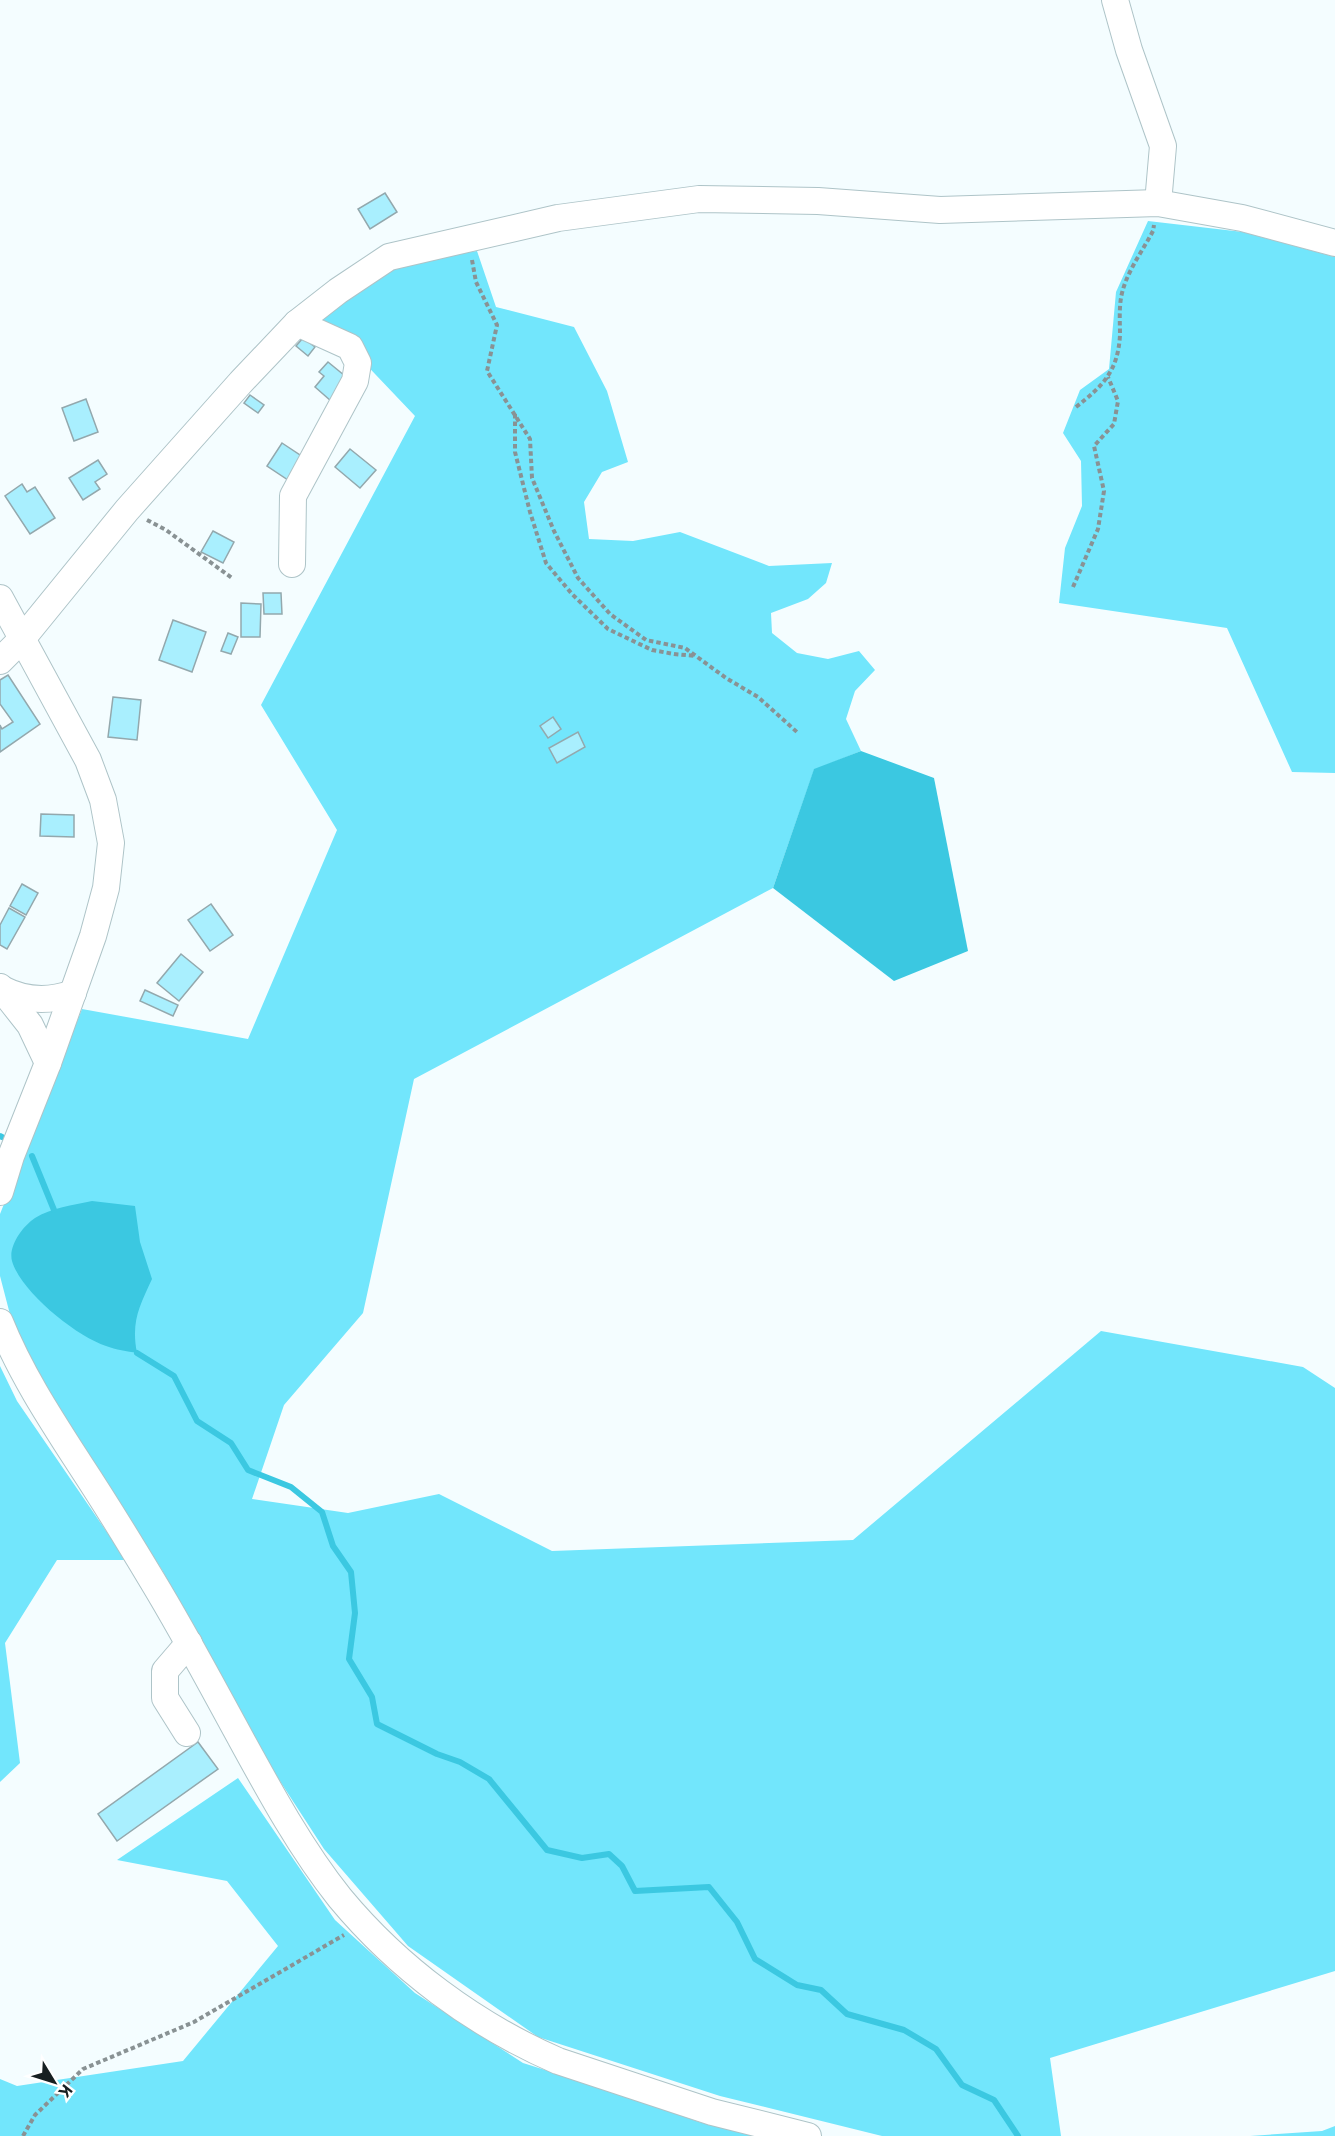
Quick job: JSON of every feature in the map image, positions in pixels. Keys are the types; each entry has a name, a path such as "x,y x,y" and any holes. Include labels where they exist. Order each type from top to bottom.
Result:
{"street":[{"path":"1115,0 1163,146 1158,203"},
{"path":"0,661 22,639 127,510 297,322 338,291 389,258 558,218 699,199 818,201 940,210 1158,203 1242,218 1335,243"},
{"path":"292,564 293,496 355,381 358,363 350,347 297,322"},
{"path":"0,598 88,760 103,800 111,843 106,888 93,936 48,1064 11,1156 0,1192"},
{"path":"1,988 21,997 36,1000 56,999 73,993"},
{"path":"1,988 30,1025 48,1064"},
{"path":"0,1322 44,1409 122,1530 189,1643 282,1810 332,1887 363,1924 433,1987 479,2020 538,2052 558,2061 712,2112 808,2136"},
{"path":"187,1733 165,1698 165,1671 189,1643"}],"path":[{"path":"1076,407 1096,392 1112,372 1120,339 1121,297 1129,275 1153,231 1158,203"},
{"path":"469,239 476,282 497,325 487,371 530,440 532,478 554,531 578,578 610,614 646,640 685,648 726,678 758,696 798,733"},
{"path":"1073,587 1098,529 1104,491 1094,446 1114,424 1118,401 1108,377"},
{"path":"515,413 515,452 546,563 572,594 608,629 652,650 697,656"},
{"path":"127,510 166,530 232,578"},
{"path":"22,2136 35,2115 83,2069 194,2022 363,1924"}],"shaded area":[{"path":"1148,221 1243,232 1335,257 1335,773 1292,772 1227,628 1059,603 1065,548 1082,506 1081,461 1063,433 1080,390 1109,369 1116,292"},
{"path":"477,251 496,307 574,327 607,391 628,462 602,472 584,502 589,539 633,541 680,532 769,566 832,563 826,583 808,599 771,613 772,633 797,653 828,659 859,651 875,670 855,691 846,719 861,751 814,770 773,888 414,1079 363,1313 284,1405 252,1499 348,1513 439,1494 552,1551 853,1540 1101,1331 1303,1367 1335,1388 1335,1971 1050,2058 1061,2136 882,2136 720,2096 538,2037 408,1946 324,1849 263,1755 162,1570 60,1411 13,1326 0,1276 0,1214 82,1009 248,1039 337,830 261,705 415,416 317,313 392,261"},
{"path":"861,751 934,778 968,951 894,981 773,888 814,769"},
{"path":"92,1201 135,1206 140,1242 152,1279 137,1315 135,1342 137,1353 94,1341 65,1323 26,1286 12,1261 14,1243 35,1218 55,1209"},
{"path":"0,1366 17,1401 126,1560 57,1560 5,1643 20,1763 0,1782"},
{"path":"238,1778 335,1920 415,1993 523,2063 699,2122 764,2136 0,2136 0,2079 17,2086 183,2061 278,1946 227,1881 117,1860"},
{"path":"1335,2126 1335,2136 1250,2136 1322,2131"}],"building":[{"path":"385,193 397,212 370,229 358,209"},
{"path":"303,338 315,347 308,356 296,346"},
{"path":"328,362 350,380 331,401 315,387 324,376 319,372"},
{"path":"250,395 264,405 258,413 244,403"},
{"path":"86,399 98,432 74,441 62,408"},
{"path":"282,443 303,457 288,480 267,466"},
{"path":"350,449 376,470 360,488 335,467"},
{"path":"98,460 107,474 95,482 100,489 83,500 69,478"},
{"path":"22,484 27,492 35,487 55,518 30,534 5,496"},
{"path":"213,531 234,542 223,563 201,552"},
{"path":"263,593 281,593 282,614 264,614"},
{"path":"241,603 261,604 260,637 241,637"},
{"path":"173,620 206,632 192,672 159,660"},
{"path":"228,633 238,637 231,654 221,651"},
{"path":"8,675 40,724 0,752 0,725 2,729 13,722 0,704 0,680"},
{"path":"113,697 141,700 137,740 108,737"},
{"path":"553,717 561,729 548,738 540,726"},
{"path":"578,732 585,747 557,763 549,748"},
{"path":"41,814 74,815 74,837 40,836"},
{"path":"22,884 38,893 26,915 10,906"},
{"path":"211,904 233,935 210,951 188,920"},
{"path":"9,908 25,917 7,949 0,945 0,925"},
{"path":"181,954 203,972 179,1001 157,983"},
{"path":"145,990 178,1005 173,1016 140,1001"},
{"path":"198,1742 218,1769 117,1841 98,1814"}],"waterway":[{"path":"32,1156 54,1210"},
{"path":"137,1353 174,1376 197,1421 231,1443 248,1470 291,1487 322,1512 333,1546 351,1572 355,1613 349,1659 372,1697 377,1724 437,1754 460,1762 489,1779 547,1850 582,1858 609,1854 622,1866 635,1891 709,1887 737,1922 755,1959 797,1985 821,1990 847,2014 904,2030 936,2049 962,2085 994,2100 1018,2136"}]}
